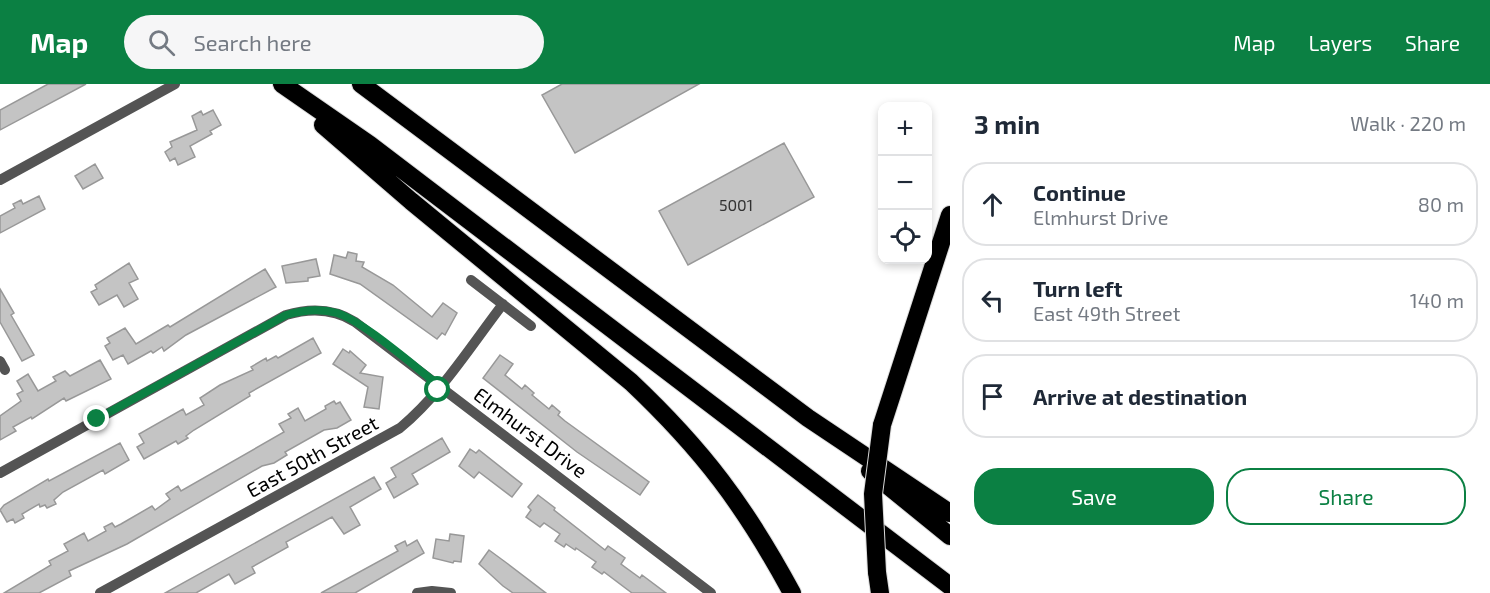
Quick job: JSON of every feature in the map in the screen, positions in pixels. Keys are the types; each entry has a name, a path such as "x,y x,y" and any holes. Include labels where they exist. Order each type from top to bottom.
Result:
{"highway":[{"path":"276,84 411,201 631,382 662,411 692,442 733,493 757,529 792,593"},
{"path":"282,84 370,145 950,586"},
{"path":"361,84 808,418 950,536"},
{"path":"880,593 873,494 882,425 950,215"},
{"path":"808,418 950,513"}],"street":[{"path":"0,180 175,84"},
{"path":"471,280 531,326"},
{"name":"East 50th Street","path":"100,593 400,428 416,416 503,304"},
{"name":"Elmhurst Drive","path":"0,473 286,315 299,311 323,310 337,313 356,322 711,593"},
{"path":"417,593 439,591 451,593"}],"building":[{"path":"48,84 86,84 0,130 0,110"},
{"path":"562,84 699,84 575,153 542,95"},
{"path":"213,110 221,125 210,131 212,134 190,146 195,157 178,165 175,158 170,161 165,152 172,147 170,142 197,130 192,116 201,111 203,115"},
{"path":"784,143 814,197 688,265 659,211"},
{"path":"95,164 103,178 83,189 75,176"},
{"path":"39,196 45,209 0,233 0,216 15,208 13,204 21,200 23,204"},
{"path":"348,252 357,254 356,261 364,262 362,267 393,285 432,317 443,303 457,313 445,335 442,333 437,339 360,284 330,274 334,255 346,258"},
{"path":"316,259 320,276 308,278 308,281 286,283 282,266"},
{"path":"129,263 138,279 129,283 138,299 124,307 117,295 99,305 91,292 97,289 95,285"},
{"path":"265,269 276,287 186,335 164,351 162,347 128,364 123,355 113,360 105,346 110,343 107,338 125,328 136,344 168,325 170,327"},
{"path":"0,289 14,313 11,315 34,355 22,361 0,322"},
{"path":"313,338 321,353 249,393 250,396 194,430 186,436 188,438 178,444 176,441 144,459 137,447 144,443 139,434 183,409 186,415 204,405 200,398 220,385 253,370 251,367 266,358 267,361 276,356 278,358"},
{"path":"343,349 349,353 350,351 366,365 360,373 383,377 379,409 364,407 368,387 333,364"},
{"path":"500,355 513,364 505,375 522,389 525,385 534,393 532,395 549,409 552,405 565,421 649,482 640,495 577,452 483,378"},
{"path":"100,360 111,379 66,401 64,398 32,419 31,417 13,427 16,431 0,440 0,416 21,401 17,394 23,391 17,381 28,374 38,391 56,381 53,377 65,371 70,376"},
{"path":"334,401 336,404 340,402 351,420 337,428 324,430 285,452 287,455 274,463 262,466 127,544 69,571 71,576 39,593 4,593 51,565 49,561 68,551 64,544 84,533 88,541 106,531 104,527 112,523 115,527 152,506 155,510 170,499 166,494 178,486 181,491 284,432 279,424 291,418 288,414 298,408 305,421 326,409 325,406"},
{"path":"442,438 450,452 412,474 418,484 394,498 386,483 396,477 391,468"},
{"path":"120,443 129,460 105,474 103,470 63,492 54,500 56,504 47,508 45,505 40,507 39,504 22,514 24,518 15,523 13,519 7,522 0,510 4,505 48,479 49,481"},
{"path":"470,449 476,453 479,450 522,484 512,497 479,472 474,478 459,466"},
{"path":"374,477 381,489 350,507 360,525 344,534 332,517 286,542 288,547 252,567 255,573 235,584 229,574 196,593 165,593"},
{"path":"538,495 605,550 608,546 625,558 621,564 640,578 642,575 666,593 632,593 604,572 602,574 592,567 596,562 576,548 575,550 566,544 564,547 555,541 560,534 544,523 540,527 526,517 531,510 528,507"},
{"path":"450,534 464,536 461,562 454,561 453,563 433,558 436,539 449,541"},
{"path":"417,540 424,553 355,593 321,593 398,551 395,546 405,541 407,546"},
{"path":"489,550 546,593 513,593 503,586 479,564"}],"route":[{"path":"97,419 286,315 299,311 317,310 337,313 356,322 440,386 438,390"}]}
